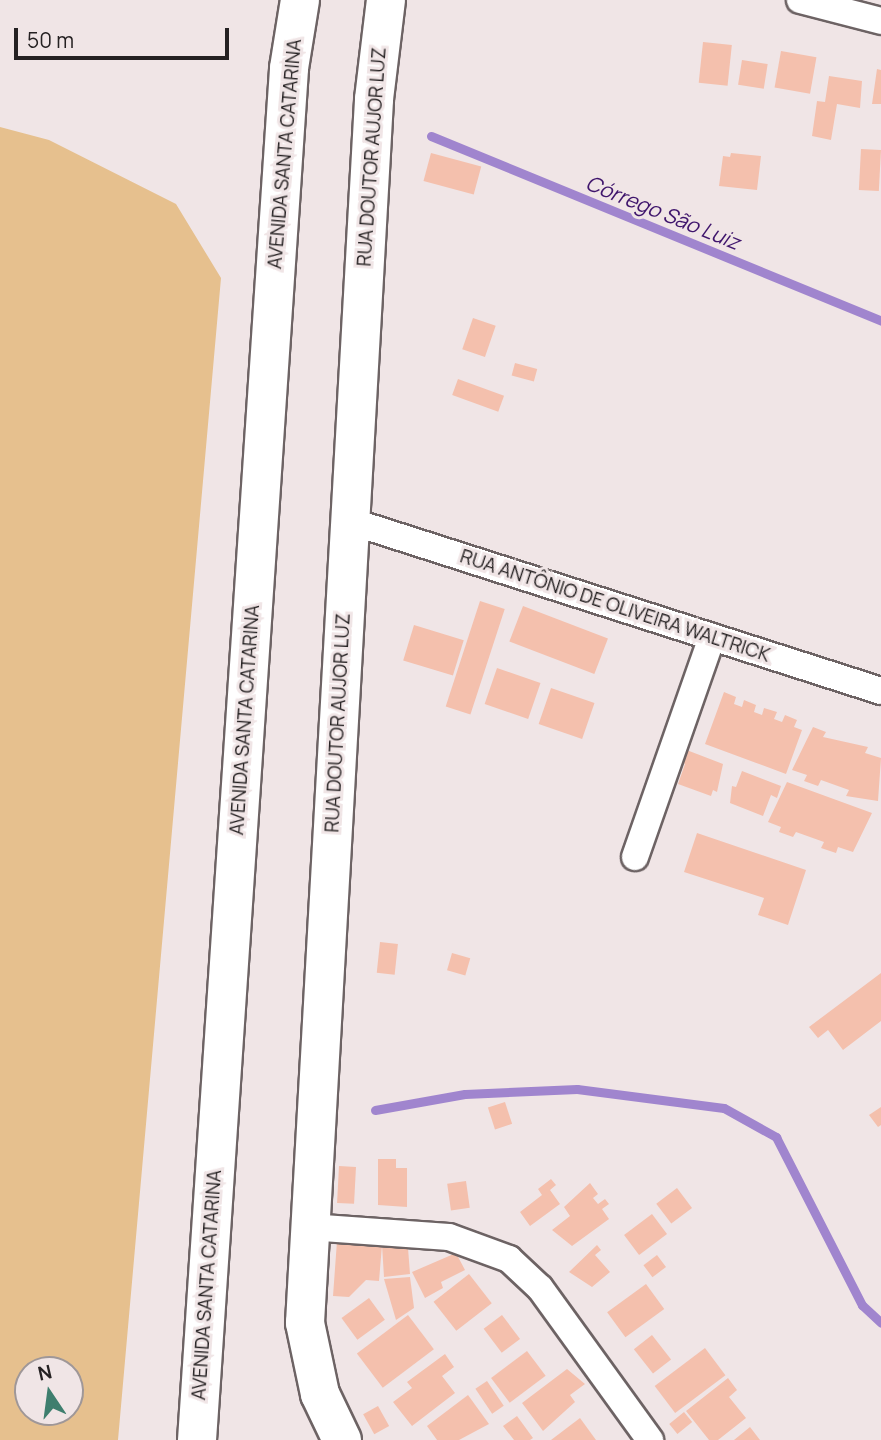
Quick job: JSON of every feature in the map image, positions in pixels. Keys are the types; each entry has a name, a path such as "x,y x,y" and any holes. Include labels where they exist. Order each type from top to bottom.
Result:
{"street":[{"name":"AVENIDA SANTA CATARINA","path":"197,1440 289,68 300,0"},
{"name":"RUA DOUTOR AUJOR LUZ","path":"342,1440 320,1394 310,1360 305,1323 374,99 386,0"},
{"path":"800,0 881,21"},
{"name":"RUA ANTÔNIO DE OLIVEIRA WALTRICK","path":"350,521 881,691"},
{"path":"635,857 712,637"},
{"path":"309,1227 449,1237 509,1259 540,1288 650,1440"}],"shaded area":[{"path":"0,127 49,140 176,204 221,278 118,1440 0,1440"}],"building":[{"path":"703,42 732,45 728,86 699,83"},
{"path":"781,51 816,57 810,94 775,87"},
{"path":"742,60 768,64 764,89 738,85"},
{"path":"877,69 881,70 881,104 872,104"},
{"path":"829,76 862,81 860,108 837,104 831,140 812,136 817,101 825,102"},
{"path":"861,149 881,150 879,191 859,190"},
{"path":"431,153 481,166 474,194 423,181"},
{"path":"731,153 761,156 757,190 719,186 723,156 730,157"},
{"path":"473,318 496,326 485,357 462,349"},
{"path":"515,363 537,369 534,382 512,376"},
{"path":"458,379 504,396 498,412 452,395"},
{"path":"480,601 505,609 470,715 446,707"},
{"path":"523,606 608,639 594,674 509,641"},
{"path":"414,625 464,640 453,676 403,660"},
{"path":"497,668 540,683 528,719 485,704"},
{"path":"551,688 594,703 582,739 539,724"},
{"path":"724,692 736,697 734,704 742,707 744,700 756,705 754,712 762,715 764,708 777,712 774,719 782,722 785,715 797,720 794,727 802,730 786,774 705,744"},
{"path":"813,727 826,732 823,737 868,747 865,753 881,758 878,801 846,796 849,790 821,780 818,786 804,781 807,775 792,770"},
{"path":"684,749 723,764 717,792 713,790 711,796 678,784 685,764 680,761"},
{"path":"742,771 781,786 777,798 771,795 763,816 730,803 732,786 736,787"},
{"path":"787,782 872,813 853,852 838,847 836,853 821,848 824,842 796,832 793,837 779,832 781,827 768,822"},
{"path":"697,833 806,870 788,925 758,915 764,898 684,872"},
{"path":"380,942 398,944 395,975 377,973"},
{"path":"452,953 470,958 465,976 447,970"},
{"path":"881,973 881,1021 843,1050 828,1030 818,1038 809,1027"},
{"path":"505,1102 512,1124 495,1129 488,1108"},
{"path":"881,1107 881,1125 878,1127 869,1115"},
{"path":"378,1159 396,1159 396,1168 407,1168 407,1207 378,1205"},
{"path":"339,1166 356,1167 354,1204 337,1203"},
{"path":"551,1179 556,1185 550,1190 560,1204 530,1226 520,1212 542,1195 538,1189"},
{"path":"466,1181 470,1208 451,1210 447,1184"},
{"path":"590,1183 598,1194 593,1198 598,1204 605,1199 609,1204 602,1209 609,1219 572,1246 552,1230 570,1216 564,1207"},
{"path":"677,1188 692,1208 671,1224 656,1204"},
{"path":"652,1214 667,1234 639,1255 624,1235"},
{"path":"337,1241 382,1245 379,1281 366,1280 349,1297 333,1296"},
{"path":"382,1245 408,1248 410,1274 384,1277"},
{"path":"597,1245 601,1250 595,1255 610,1272 592,1287 569,1272"},
{"path":"456,1253 465,1270 441,1282 443,1288 425,1298 412,1272"},
{"path":"657,1255 666,1267 652,1277 643,1265"},
{"path":"469,1274 492,1303 456,1331 434,1302"},
{"path":"410,1277 414,1308 396,1320 384,1279"},
{"path":"646,1284 664,1309 625,1337 607,1312"},
{"path":"369,1298 385,1320 357,1340 341,1318"},
{"path":"408,1315 434,1349 383,1388 357,1354"},
{"path":"502,1315 520,1339 502,1353 484,1329"},
{"path":"652,1335 671,1359 653,1374 634,1349"},
{"path":"705,1348 725,1375 675,1413 655,1386"},
{"path":"527,1351 546,1376 510,1403 491,1378"},
{"path":"445,1354 454,1367 442,1376 455,1393 412,1426 393,1402 412,1388 407,1382"},
{"path":"567,1369 585,1384 570,1395 575,1402 543,1431 522,1403"},
{"path":"728,1378 737,1390 729,1397 746,1418 718,1440 709,1440 686,1411"},
{"path":"487,1381 504,1406 492,1414 475,1389"},
{"path":"468,1395 489,1424 459,1440 437,1440 427,1426"},
{"path":"378,1406 389,1426 374,1434 363,1414"},
{"path":"684,1412 692,1422 677,1434 669,1424"},
{"path":"517,1416 533,1438 530,1440 514,1440 503,1426"},
{"path":"580,1418 596,1440 551,1440"},
{"path":"750,1427 760,1440 734,1440"}],"waterway":[{"name":"Córrego São Luiz","path":"431,136 881,321"},
{"path":"375,1110 465,1094 577,1089 724,1108 776,1137 862,1305 881,1323"}]}
